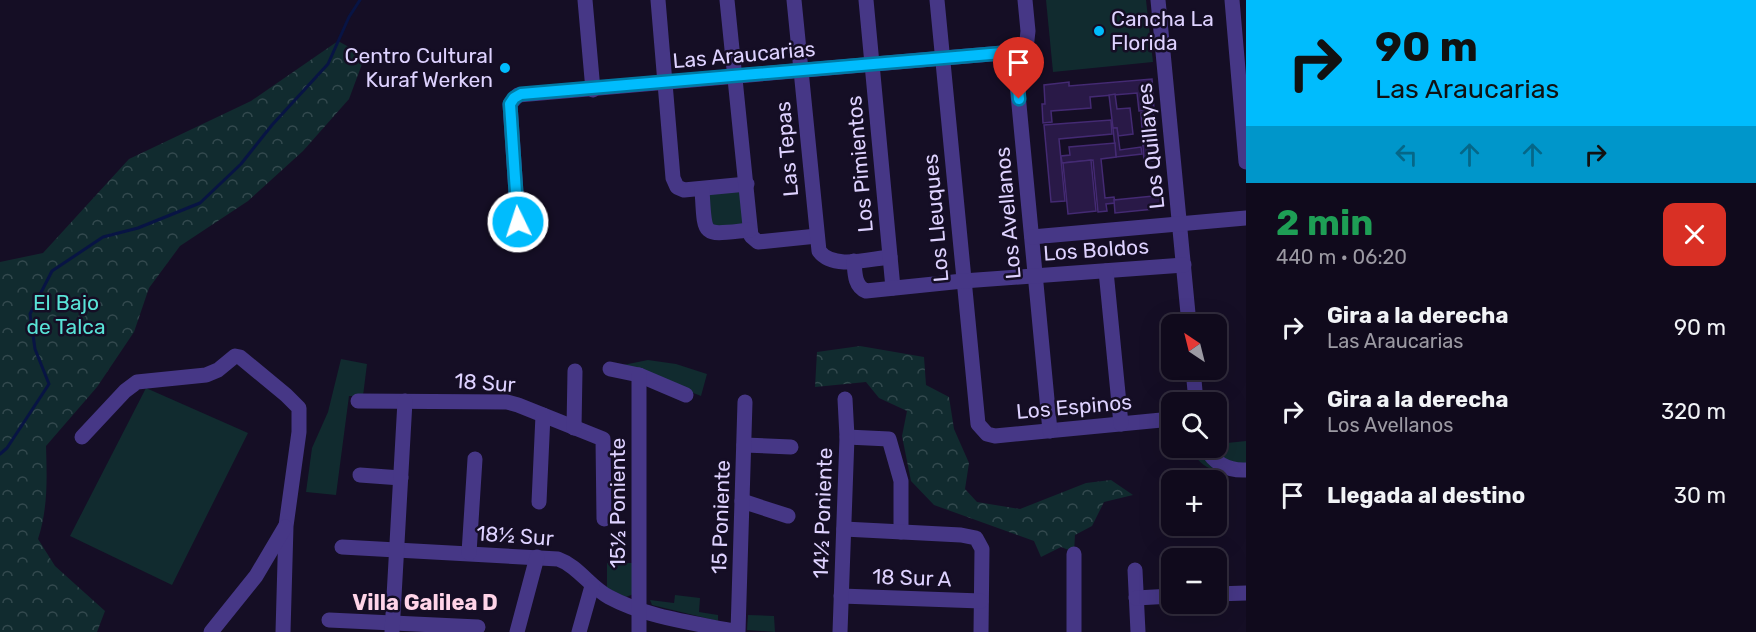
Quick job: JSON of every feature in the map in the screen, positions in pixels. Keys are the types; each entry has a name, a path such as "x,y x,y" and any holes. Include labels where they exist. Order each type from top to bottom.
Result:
{"street":[{"path":"585,0 593,90"},
{"path":"658,0 673,178 680,189 747,184"},
{"path":"727,0 752,235 758,242 817,236"},
{"name":"Las Tepas","path":"794,0 819,251 823,256 834,261 854,261"},
{"name":"Los Pimientos","path":"866,0 892,288"},
{"name":"Los Lleuques","path":"937,0 976,416 982,431"},
{"path":"1014,52 1026,49 1028,41 1025,0"},
{"name":"Los Quillayes","path":"1158,0 1188,314"},
{"path":"1232,0 1246,162"},
{"name":"Las Araucarias","path":"518,222 510,104 521,94 593,90 1014,52"},
{"name":"Los Avellanos","path":"1014,52 1050,431"},
{"path":"702,189 704,224 707,230 714,234 752,235"},
{"name":"Los Boldos","path":"1032,237 1246,218"},
{"path":"854,261 890,256"},
{"name":"Los Boldos","path":"854,261 856,282 860,289 866,291 963,281 1184,265"},
{"path":"1106,271 1120,424"},
{"path":"82,437 125,391 137,382 206,375 218,370 235,356 240,357 277,387 299,408 299,432 286,526 283,632"},
{"path":"610,369 639,375 686,395"},
{"path":"574,428 575,371"},
{"name":"15½ Poniente","path":"639,375 639,632"},
{"path":"845,399 847,437"},
{"name":"18 Sur","path":"358,401 507,402 603,439 604,519"},
{"path":"392,627 405,401"},
{"name":"15 Poniente","path":"738,632 745,402"},
{"path":"539,502 543,415"},
{"name":"Los Espinos","path":"982,431 995,436 1161,420"},
{"name":"14½ Poniente","path":"840,632 847,437 889,439 901,481 901,532"},
{"path":"744,445 791,447"},
{"path":"1213,458 1226,468 1246,470"},
{"path":"469,553 475,459"},
{"path":"360,475 401,477"},
{"path":"742,501 788,516"},
{"path":"211,632 256,576 286,526"},
{"path":"844,529 961,535 976,538 982,549 981,632"},
{"name":"18½ Sur","path":"342,547 553,558 568,563 592,586 611,598 640,611 738,632"},
{"path":"1074,554 1074,632"},
{"path":"517,632 537,557"},
{"path":"1135,570 1138,632"},
{"path":"579,632 592,586"},
{"path":"1227,593 1246,592"},
{"name":"18 Sur A","path":"841,596 981,601"},
{"path":"1136,598 1161,597"},
{"path":"329,620 392,627 478,627"}],"green space":[{"name":"Cancha La Florida","path":"1046,0 1146,0 1153,62 1053,72"},
{"name":"El Bajo de Talca","path":"338,41 365,56 349,99 303,151 248,201 180,246 149,288 134,332 97,387 46,446 47,482 38,539 55,566 105,611 97,632 0,632 0,262 43,253 129,159 251,101"},
{"path":"747,184 750,230 714,234 702,189"},
{"path":"860,346 924,357 926,385 949,397 954,429 969,463 965,489 977,502 1020,509 1086,483 1111,480 1133,495 1104,502 1092,526 1075,535 1074,552 1061,547 1041,557 1034,541 934,505 911,481 902,436 907,411 879,398 866,382 815,387 817,352"},
{"path":"341,359 367,364 363,396 349,396 336,495 306,492 312,448 328,412"},
{"path":"648,360 676,364 707,374 701,396 623,365"},
{"path":"146,388 248,433 172,585 70,536"},
{"path":"1246,441 1246,471 1213,470 1197,458 1227,458 1227,443"},
{"path":"607,563 634,563 636,593 626,597 607,588"},
{"path":"675,595 700,598 699,612 718,615 718,621 652,605 650,600 674,603"},
{"path":"748,615 774,616 775,632 747,630"}],"building":[{"path":"1152,79 1154,110 1139,111 1137,93 1090,97 1091,108 1051,111 1052,122 1043,123 1044,85 1069,82 1069,86"},
{"path":"1115,94 1117,109 1130,108 1133,134 1118,136 1117,128 1113,128 1109,95"},
{"path":"1153,112 1158,157 1153,157 1153,161 1144,162 1141,113"},
{"path":"1111,120 1112,134 1059,139 1065,201 1051,202 1044,125"},
{"path":"1113,128 1117,128 1120,150 1141,147 1142,154 1116,157"},
{"path":"1115,143 1116,157 1101,159 1105,198 1114,197 1115,203 1106,204 1107,211 1098,212 1093,160 1062,163 1061,156 1070,155 1069,147"},
{"path":"1091,160 1096,211 1068,214 1063,163"},
{"path":"1163,195 1164,208 1115,213 1114,200"}],"waterway":[{"path":"0,454 7,448 49,384 35,349 30,314 52,271 103,237 138,228 200,203 241,164 272,125 328,64 349,17 360,0"}],"place":[{"name":"Cancha La Florida","path":"1099,31"},
{"name":"Centro Cultural Kuraf Werken","path":"505,68"}],"district":[{"name":"Villa Galilea D","path":"425,602"}],"route":[{"path":"518,222 510,104 521,94 593,90 1014,52 1019,99"}]}
